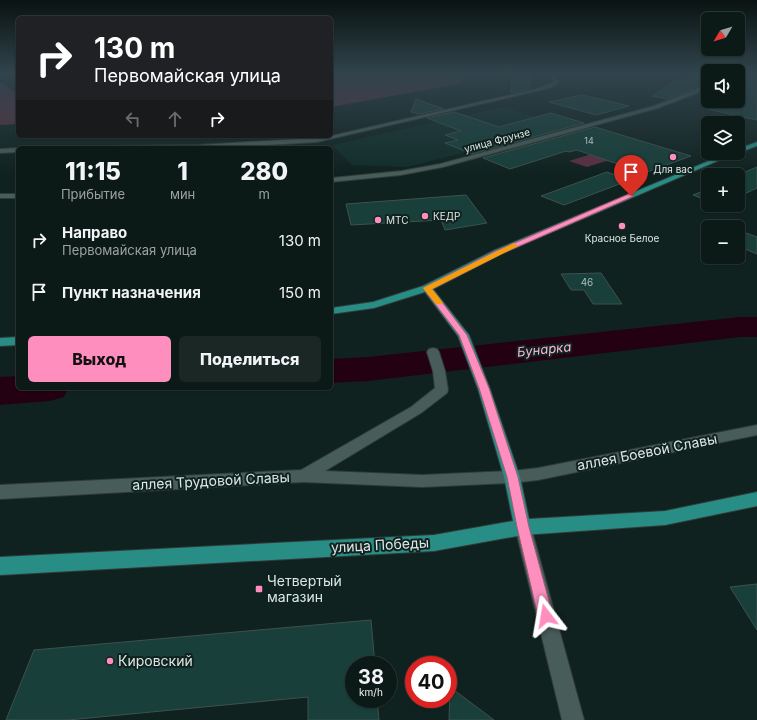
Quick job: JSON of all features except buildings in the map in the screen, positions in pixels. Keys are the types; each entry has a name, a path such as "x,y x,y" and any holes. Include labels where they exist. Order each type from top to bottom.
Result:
{"main road":[{"path":"745,148 757,144"},
{"path":"333,312 374,305 427,288 498,252 547,230 717,160"},
{"path":"427,288 463,335 484,388 512,477 523,527"},
{"path":"0,342 16,341"},
{"name":"улица Победы","path":"0,566 45,562 434,543 523,527 665,518 757,499"}],"street":[{"path":"333,136 464,107"},
{"name":"улица Фрунзе","path":"333,180 402,173 441,166 657,107"},
{"path":"216,146 316,140 325,138"},
{"path":"0,150 16,150"},
{"path":"0,196 16,196"},
{"path":"303,476 416,410 442,390 439,371 433,352"},
{"name":"аллея Боевой Славы","path":"512,477 538,474 757,430"},
{"name":"аллея Трудовой Славы","path":"0,492 303,476 422,481 512,477"},
{"path":"523,527 573,720"}],"shaded area":[{"path":"0,107 16,107 16,124 0,125"},
{"path":"503,107 568,127 407,167 352,165 332,145"},
{"path":"598,152 616,158 587,167 569,161"}],"waterway":[{"name":"Бунарка","path":"333,371 368,369 740,327 757,327"},
{"name":"Бунарка","path":"0,391 17,390"}],"slow traffic":[{"path":"439,303 427,288 514,245"}],"place":[{"name":"Для вас","path":"673,157"},
{"name":"КЕДР","path":"425,216"},
{"name":"МТС","path":"378,220"},
{"name":"Красное Белое","path":"622,226"},
{"name":"Четвертый магазин","path":"259,589"},
{"name":"Кировский","path":"110,661"}],"route":[{"path":"546,616 512,477 484,388 463,335 427,288 498,252 547,230 631,196"}]}
